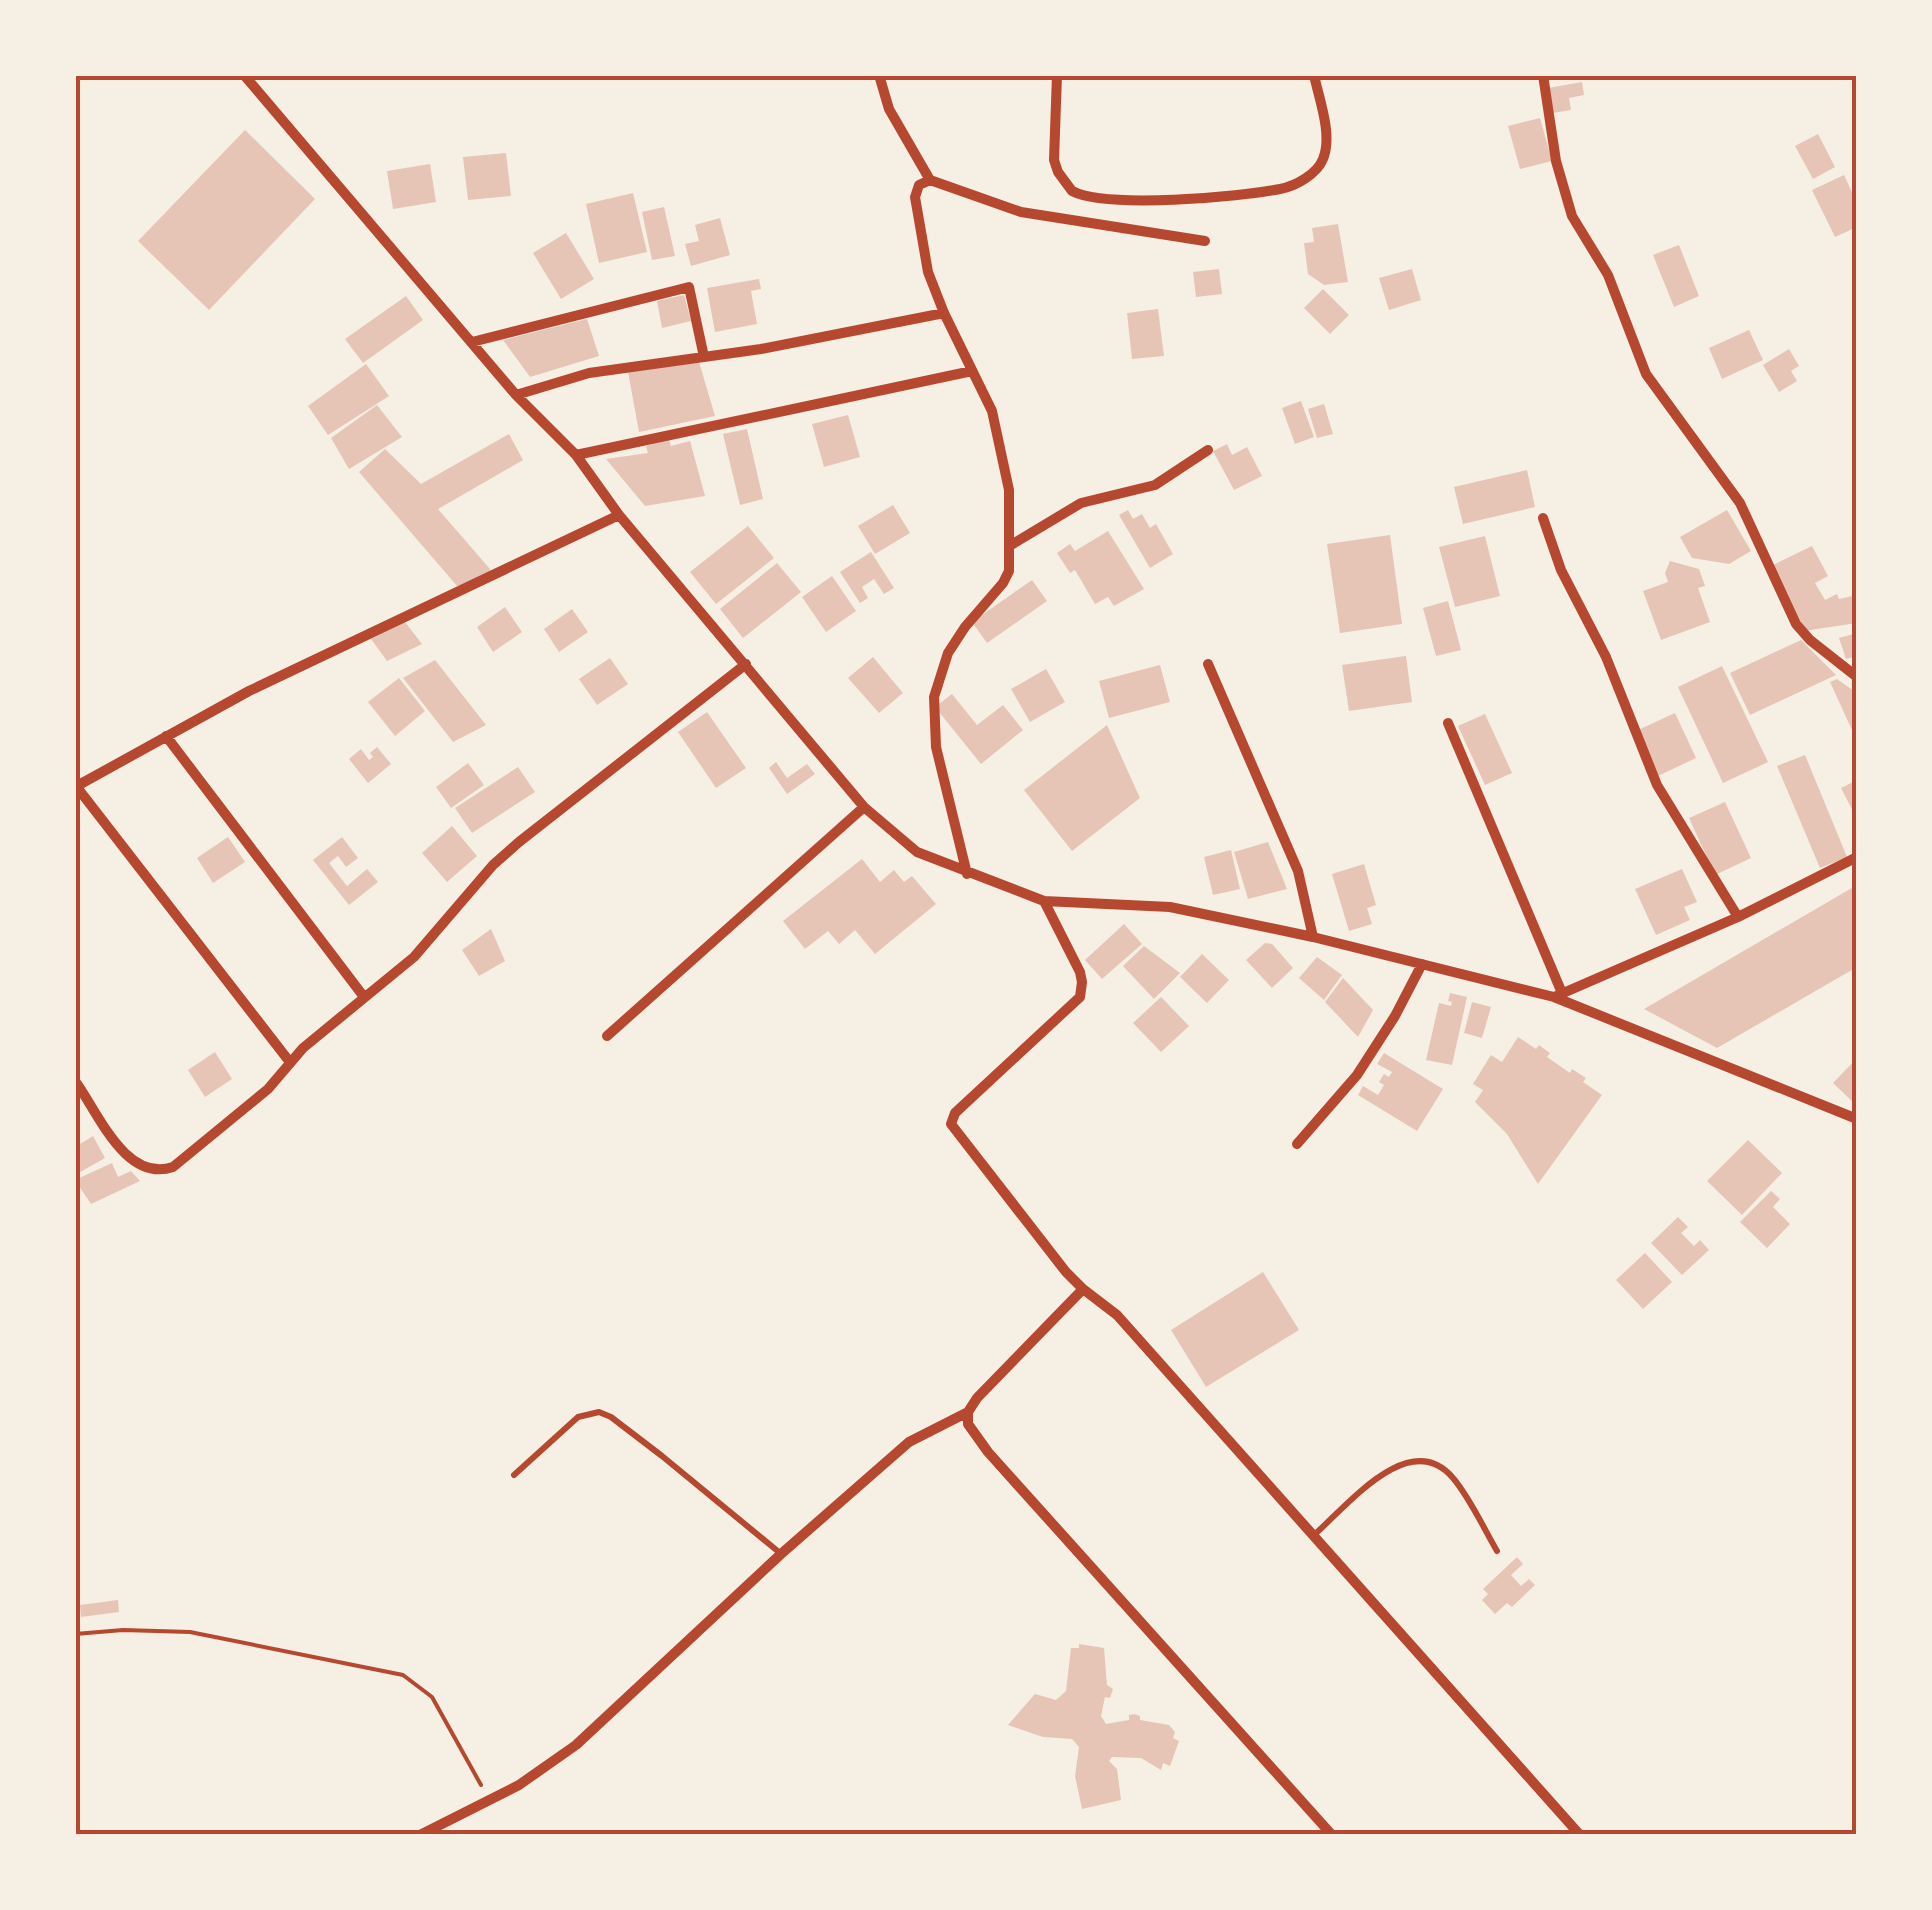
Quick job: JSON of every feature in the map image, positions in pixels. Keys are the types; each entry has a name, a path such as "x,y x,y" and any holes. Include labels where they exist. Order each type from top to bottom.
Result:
{"street":[{"path":"244,75 516,395 576,455 619,515 864,807 917,852 1044,902 1170,907 1558,995 1857,1119"},
{"path":"879,75 890,109 930,180 1021,212 1204,241"},
{"path":"1057,75 1054,160 1066,185 1080,195 1108,199 1176,199 1281,189 1316,170 1325,157 1326,140 1314,75"},
{"path":"1543,75 1565,197 1608,275 1646,374 1746,513 1802,632 1857,677"},
{"path":"930,180 920,186 915,197 924,256 944,313 992,411 1009,490 1009,570 1004,583 948,653 934,697 936,747 967,874"},
{"path":"472,342 689,288 704,357"},
{"path":"516,395 589,373 761,349 944,313"},
{"path":"576,455 972,371"},
{"path":"1011,546 1080,503 1155,485 1208,450"},
{"path":"289,1061 76,787 308,662 619,515"},
{"path":"1543,518 1561,570 1606,657 1656,785 1738,918"},
{"path":"75,1080 126,1154 156,1172 173,1167 259,1097 289,1061 427,944 519,842 746,664"},
{"path":"1208,664 1298,871 1313,937"},
{"path":"1448,723 1558,995"},
{"path":"166,736 364,997"},
{"path":"607,1036 864,807"},
{"path":"1558,995 1738,918 1857,857"},
{"path":"1044,902 1080,972 1080,997 955,1113 952,1124 1083,1289 1117,1315 1580,1835"},
{"path":"1297,1144 1366,1062 1422,964"},
{"path":"420,1835 519,1785 576,1745 781,1554 910,1442 968,1412 1083,1289"},
{"path":"968,1412 968,1424 988,1452 1332,1835"}],"lane":[{"path":"514,1475 578,1417 599,1412 662,1456 781,1554"},
{"path":"1314,1536 1386,1472 1402,1463 1424,1459 1436,1463 1456,1481 1497,1551"}],"path":[{"path":"75,1634 123,1630 190,1632 403,1675 432,1697 490,1800"}],"building":[{"path":"1582,82 1584,95 1569,98 1571,110 1553,113 1548,88"},
{"path":"1540,118 1552,161 1520,169 1508,126"},
{"path":"245,130 315,199 209,310 138,241"},
{"path":"1818,134 1835,167 1813,179 1795,146"},
{"path":"506,153 511,196 468,200 463,157"},
{"path":"430,164 436,202 393,209 387,171"},
{"path":"1844,175 1857,203 1857,227 1835,237 1812,190"},
{"path":"633,193 647,252 599,263 586,204"},
{"path":"664,207 675,256 652,260 642,212"},
{"path":"720,218 730,255 691,266 685,244 699,241 695,225"},
{"path":"1338,224 1348,282 1324,285 1308,274 1304,243 1314,242 1312,228"},
{"path":"566,233 594,279 561,299 533,253"},
{"path":"1679,245 1699,296 1674,307 1653,255"},
{"path":"1219,269 1222,294 1196,297 1193,272"},
{"path":"1412,269 1421,300 1389,310 1379,278"},
{"path":"759,279 761,289 751,291 757,324 715,332 707,288"},
{"path":"1323,289 1349,315 1330,334 1304,308"},
{"path":"684,295 691,321 662,328 657,301"},
{"path":"406,296 423,320 363,363 345,339"},
{"path":"1158,309 1164,356 1132,359 1127,313"},
{"path":"587,319 599,356 530,377 503,340"},
{"path":"1749,330 1763,360 1722,379 1709,348"},
{"path":"1789,349 1799,366 1791,371 1797,381 1779,392 1763,365"},
{"path":"699,362 715,416 639,432 628,372"},
{"path":"366,364 389,396 328,435 308,406"},
{"path":"1301,401 1314,437 1295,444 1282,408"},
{"path":"1324,404 1333,434 1317,438 1308,409"},
{"path":"377,405 402,437 349,469 331,438"},
{"path":"848,415 860,457 824,467 812,424"},
{"path":"747,429 763,499 740,505 723,434"},
{"path":"509,434 523,460 438,509 490,569 489,576 457,586 359,472 385,449 421,484"},
{"path":"669,439 671,446 690,441 705,496 645,506 606,459 648,453 646,446"},
{"path":"1227,444 1232,455 1247,447 1262,476 1234,490 1213,451"},
{"path":"1527,470 1535,507 1463,524 1454,487"},
{"path":"893,505 910,533 875,554 858,526"},
{"path":"1128,510 1133,519 1142,514 1150,528 1156,524 1173,554 1150,568 1119,515"},
{"path":"1727,510 1751,551 1729,564 1692,558 1680,537"},
{"path":"748,526 774,558 716,604 690,572"},
{"path":"1108,531 1144,589 1114,606 1108,597 1095,604 1075,570 1070,573 1057,553 1070,544 1075,551"},
{"path":"1390,535 1402,624 1340,633 1327,544"},
{"path":"1485,536 1500,596 1455,607 1439,547"},
{"path":"1812,546 1828,576 1815,583 1825,600 1837,594 1839,599 1857,595 1857,623 1804,631 1771,566"},
{"path":"871,552 894,588 884,594 874,579 862,587 868,598 860,603 840,572"},
{"path":"1670,561 1699,569 1705,586 1698,588 1710,622 1661,640 1643,591 1668,582 1665,573"},
{"path":"777,563 801,592 743,638 720,609"},
{"path":"832,576 856,611 826,632 802,597"},
{"path":"1032,580 1047,601 987,643 972,622"},
{"path":"1448,601 1461,650 1436,656 1423,608"},
{"path":"505,607 522,632 493,652 477,627"},
{"path":"572,609 588,632 559,652 544,629"},
{"path":"405,622 422,644 387,661 371,639"},
{"path":"1857,633 1857,656 1846,659 1839,638"},
{"path":"1801,640 1836,675 1750,715 1730,673"},
{"path":"1406,656 1412,702 1349,711 1342,665"},
{"path":"873,657 903,693 879,713 848,678"},
{"path":"610,658 628,684 597,705 579,679"},
{"path":"435,660 486,725 453,742 403,678"},
{"path":"1160,665 1170,702 1109,718 1099,681"},
{"path":"1722,666 1768,762 1723,783 1678,687"},
{"path":"1046,669 1065,702 1030,722 1011,689"},
{"path":"399,678 425,711 395,736 368,702"},
{"path":"1837,679 1857,693 1857,728 1852,730 1830,682"},
{"path":"952,694 977,725 1003,705 1023,730 981,764 935,707"},
{"path":"707,712 746,768 716,788 678,732"},
{"path":"1675,713 1696,758 1658,776 1638,730"},
{"path":"1485,714 1512,773 1485,785 1458,726"},
{"path":"1107,725 1140,798 1072,851 1024,790"},
{"path":"377,747 391,764 368,783 349,759 361,749 369,760"},
{"path":"1805,755 1847,857 1820,868 1777,766"},
{"path":"776,762 787,778 807,764 815,774 787,794 769,768"},
{"path":"468,763 484,785 451,808 436,787"},
{"path":"518,767 535,792 472,833 455,808"},
{"path":"1857,780 1857,819 1841,788"},
{"path":"1725,802 1751,858 1715,875 1689,818"},
{"path":"452,826 477,856 447,882 422,853"},
{"path":"228,837 245,862 213,883 197,858"},
{"path":"342,837 358,858 346,867 338,856 329,863 347,886 367,869 378,882 349,905 313,860"},
{"path":"1268,842 1287,889 1248,899 1234,852"},
{"path":"1231,850 1240,889 1213,895 1204,857"},
{"path":"862,859 880,882 894,870 904,882 912,876 936,904 875,954 855,930 839,944 828,931 805,949 783,921"},
{"path":"1364,864 1376,905 1367,908 1372,924 1349,931 1332,874"},
{"path":"1682,869 1697,902 1684,907 1690,920 1656,935 1635,889"},
{"path":"1857,885 1857,967 1717,1048 1644,1009"},
{"path":"1124,924 1142,944 1102,979 1085,960"},
{"path":"491,929 505,961 479,976 462,950"},
{"path":"1265,943 1272,944 1293,968 1272,988 1246,960"},
{"path":"1144,946 1180,973 1154,999 1123,966"},
{"path":"1202,954 1229,980 1207,1003 1180,977"},
{"path":"1317,957 1342,975 1324,1000 1299,978"},
{"path":"1343,978 1373,1010 1358,1037 1325,1002"},
{"path":"1450,993 1467,997 1452,1065 1426,1060 1439,1003 1451,1006"},
{"path":"1161,997 1189,1026 1161,1052 1133,1023"},
{"path":"1472,1002 1491,1007 1482,1038 1464,1033"},
{"path":"1518,1037 1536,1049 1539,1045 1550,1053 1547,1057 1570,1073 1572,1069 1586,1078 1583,1082 1602,1095 1538,1184 1507,1134 1475,1102 1483,1090 1473,1084 1491,1055 1502,1062"},
{"path":"215,1052 232,1079 205,1097 188,1070"},
{"path":"1384,1053 1443,1089 1417,1131 1358,1095 1363,1086 1378,1095 1384,1085 1379,1082 1384,1074 1389,1077 1392,1072 1377,1064"},
{"path":"1857,1058 1857,1106 1833,1083"},
{"path":"93,1136 105,1158 75,1175 75,1147"},
{"path":"1748,1140 1782,1173 1742,1215 1707,1181"},
{"path":"112,1163 118,1177 131,1171 140,1181 91,1204 75,1180"},
{"path":"1771,1191 1780,1199 1773,1207 1790,1224 1767,1248 1740,1222"},
{"path":"1678,1217 1688,1227 1681,1233 1694,1246 1700,1240 1709,1250 1682,1275 1651,1243"},
{"path":"1645,1253 1672,1282 1643,1309 1616,1280"},
{"path":"1263,1272 1299,1330 1206,1387 1171,1330"},
{"path":"1517,1557 1523,1564 1511,1575 1521,1586 1529,1579 1535,1585 1512,1607 1507,1603 1495,1614 1482,1600 1488,1594 1483,1589"},
{"path":"118,1600 119,1612 81,1617 80,1605"},
{"path":"1079,1644 1104,1648 1107,1685 1113,1689 1110,1698 1105,1697 1101,1716 1106,1724 1129,1720 1129,1715 1134,1714 1140,1720 1169,1725 1175,1732 1173,1738 1179,1741 1170,1766 1163,1763 1161,1770 1141,1758 1112,1757 1109,1761 1117,1769 1121,1800 1082,1809 1075,1776 1079,1747 1072,1739 1043,1737 1008,1725 1035,1694 1056,1700 1066,1691 1071,1648 1079,1648"}]}
